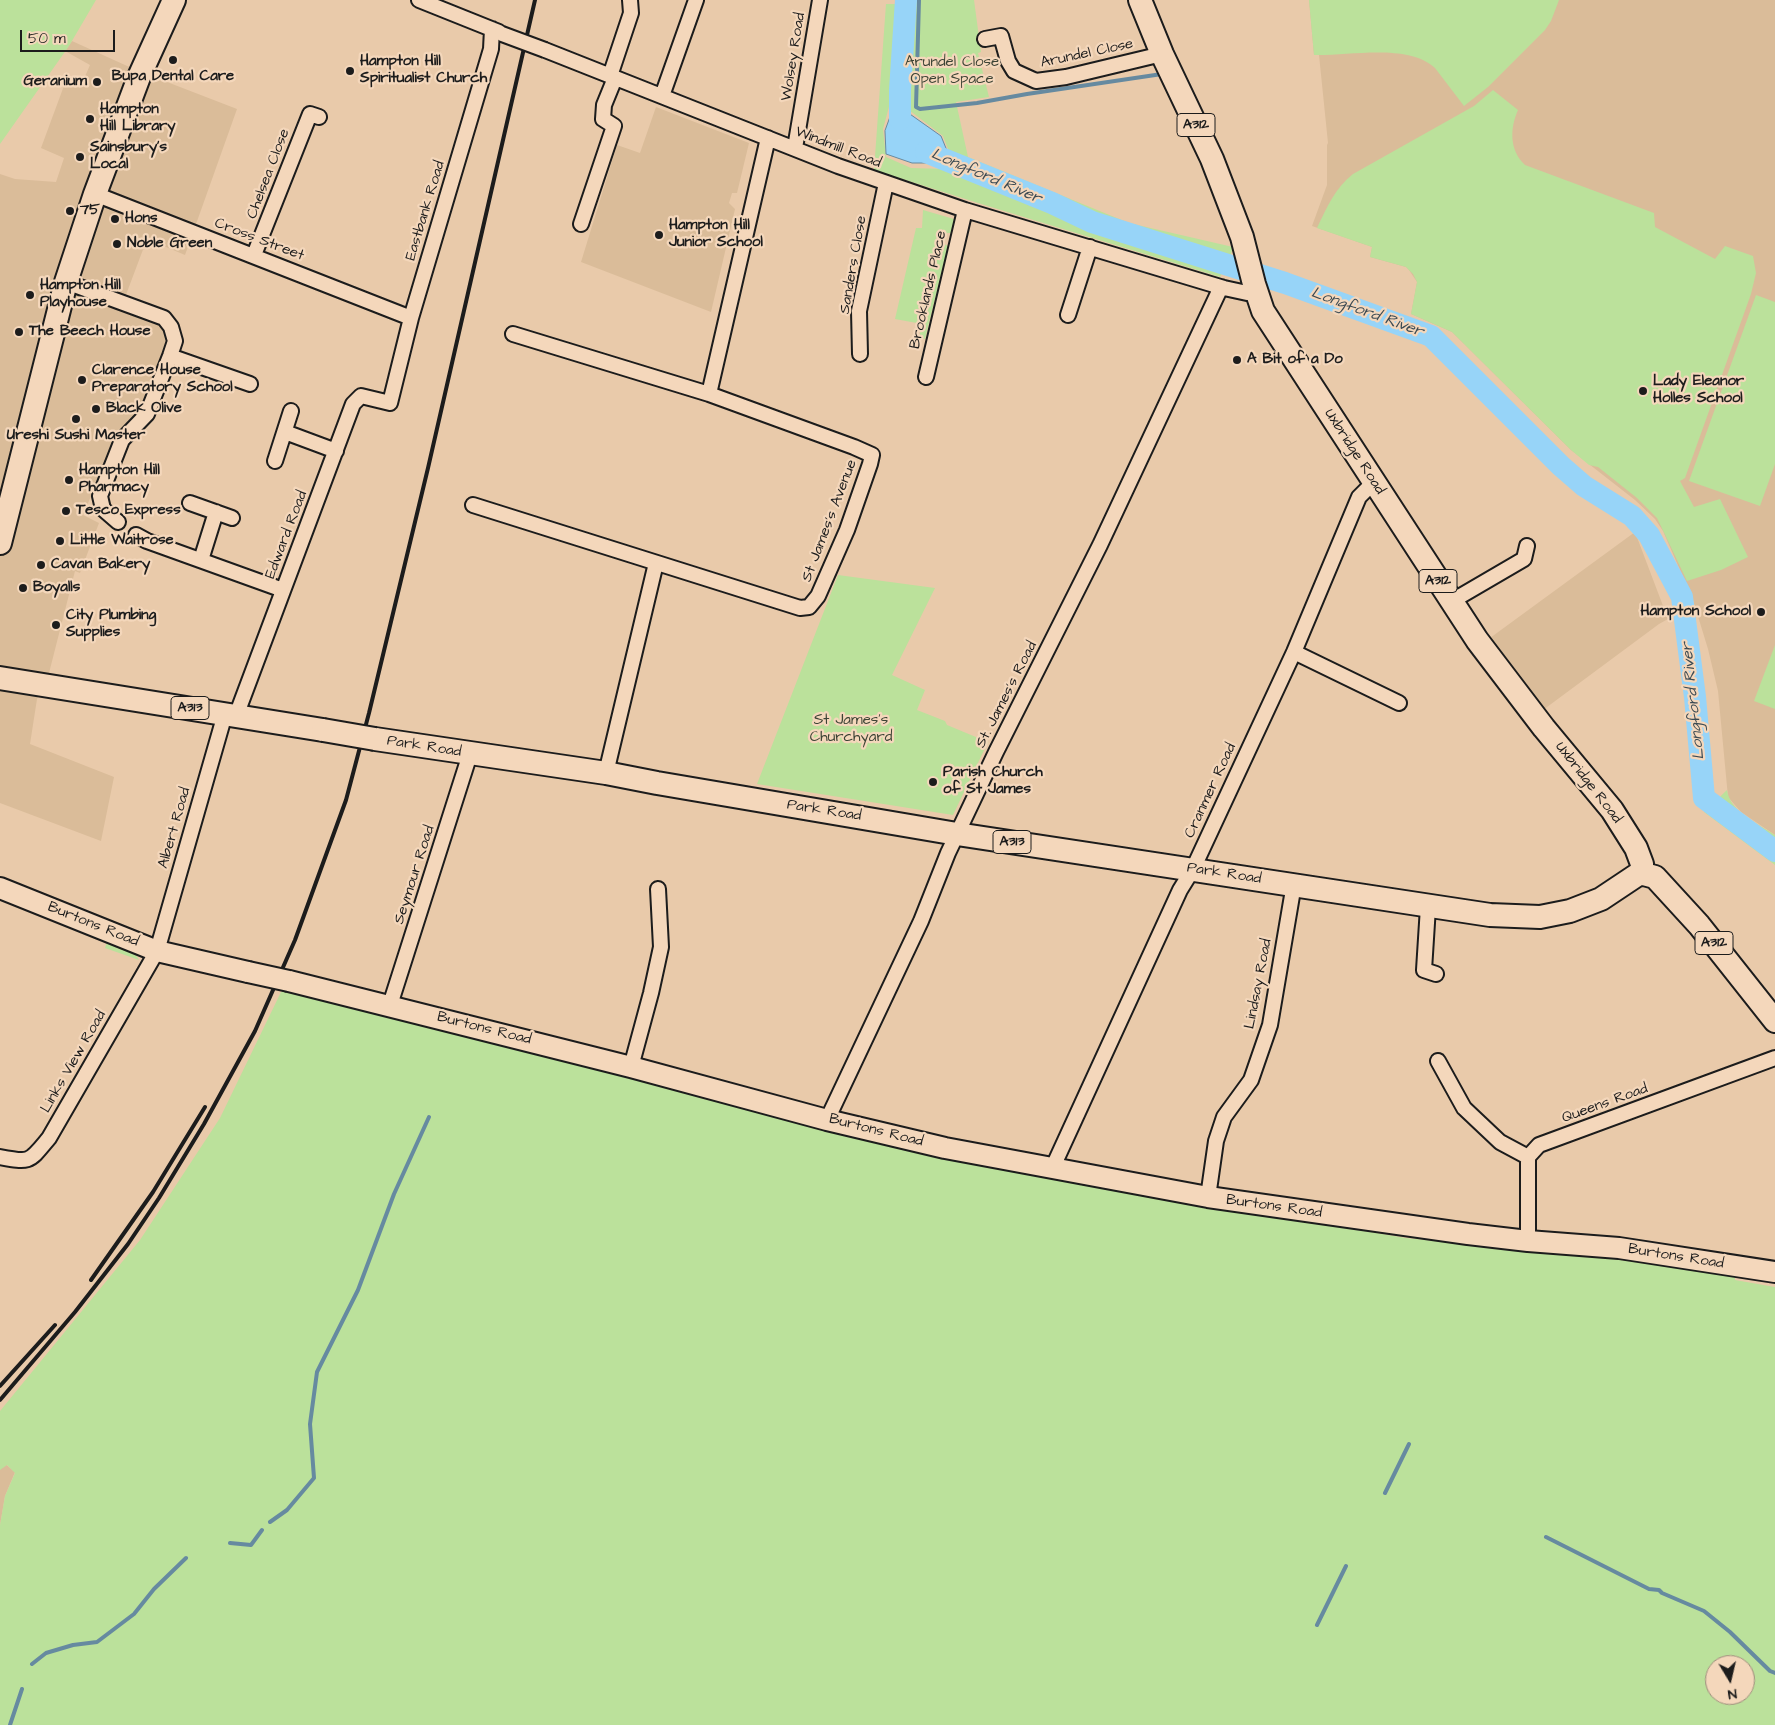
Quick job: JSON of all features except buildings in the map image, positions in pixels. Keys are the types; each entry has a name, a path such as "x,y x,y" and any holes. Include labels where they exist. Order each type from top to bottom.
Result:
{"main road":[{"path":"0,543 66,282 95,194 139,77 174,0"},
{"name":"Uxbridge Road","path":"1140,0 1162,54 1212,159 1242,237 1263,311 1373,483 1477,640 1544,728 1612,810 1636,848 1643,870"},
{"name":"Park Road","path":"0,678 470,754 606,773 657,784 957,834 1490,915 1540,917 1570,911 1601,899 1643,870"},
{"name":"A312","path":"1643,870 1656,877 1700,925 1775,1021"}],"street":[{"name":"Windmill Road","path":"418,0 886,183 965,210 1221,287 1246,293 1255,288"},
{"path":"581,224 614,126 603,119 604,106 631,13 630,0"},
{"path":"662,96 696,0"},
{"name":"Wolsey Road","path":"795,148 820,0"},
{"name":"Eastbank Road","path":"390,403 411,318 497,32"},
{"name":"Arundel Close","path":"985,39 1001,36 1008,60 1014,71 1036,81 1066,77 1162,54"},
{"name":"Chelsea Close","path":"254,255 310,114 319,117"},
{"path":"709,394 768,138"},
{"name":"Sanders Close","path":"860,354 860,311 886,183"},
{"name":"Cross Street","path":"95,194 411,318"},
{"name":"Brooklands Place","path":"926,377 965,210"},
{"path":"1068,315 1090,247"},
{"path":"66,282 164,318 171,327 175,341 147,414 122,440 100,496 103,509 118,522"},
{"name":"St. James's Road","path":"827,1120 921,921 957,834 1100,545 1221,287"},
{"name":"St James's Avenue","path":"473,505 800,608 809,607 818,596 847,530 868,472 872,455 709,394 513,334"},
{"path":"170,356 250,384"},
{"name":"Edward Road","path":"230,715 283,590 353,404 361,396 390,403"},
{"path":"275,461 291,411"},
{"path":"285,432 336,450"},
{"name":"Cranmer Road","path":"1052,1169 1180,890 1193,869 1294,652 1359,497 1373,483"},
{"path":"190,503 232,518"},
{"path":"201,560 216,512"},
{"path":"136,535 147,541 283,590"},
{"path":"1452,601 1524,559 1527,546"},
{"path":"606,773 656,563"},
{"path":"1294,652 1399,703"},
{"name":"Albert Road","path":"157,952 230,715"},
{"name":"Seymour Road","path":"390,1005 470,754"},
{"name":"Lindsay Road","path":"1208,1197 1216,1142 1224,1117 1251,1080 1270,1025 1294,884"},
{"name":"Burtons Road","path":"0,888 157,952 390,1005 827,1120 945,1148 1208,1197 1468,1234 1619,1248 1775,1272"},
{"path":"631,1067 661,947 658,889"},
{"path":"1428,907 1424,970 1436,974"},
{"name":"Links View Road","path":"0,1157 22,1161 34,1157 49,1138 157,952"},
{"name":"Queens Road","path":"1528,1157 1539,1145 1775,1058"},
{"path":"1438,1061 1464,1108 1500,1142 1528,1157 1528,1240"}],"shaded area":[{"name":"Lady Eleanor Holles School","path":"1309,0 1775,0 1775,835 1741,812 1728,797 1718,691 1708,649 1693,600 1663,531 1655,519 1635,500 1571,450 1452,332 1411,314 1417,282 1406,267 1370,257 1372,247 1312,226 1327,185 1328,143 1319,55 1314,55"},
{"path":"72,41 136,70 237,109 185,255 147,239 121,308 164,327 169,342 153,387 141,408 117,434 83,515 99,523 80,573 75,571 49,673 37,699 30,744 114,777 101,841 0,803 0,174 15,179 56,182 64,158 41,148 65,83 80,88 90,65 65,51"},
{"name":"Hampton Hill Junior School","path":"656,107 749,143 737,193 732,193 729,203 735,209 711,312 581,262 617,145 640,153"},
{"path":"1635,532 1668,619 1543,710 1490,638"},
{"path":"3,1462 15,1472 5,1496 0,1525 0,1464"}],"green space":[{"path":"0,0 96,0 69,46 0,144"},
{"name":"Arundel Close Open Space","path":"908,0 974,0 981,52 978,53 989,97 956,102 968,157 1129,223 1233,247 1229,261 1093,219 953,162 943,136 909,110 897,88"},
{"path":"1309,0 1559,0 1551,21 1545,30 1488,87 1464,106 1435,68 1423,60 1394,53 1378,52 1314,55"},
{"path":"886,4 897,4 890,103 883,129 886,157 911,168 945,169 1092,228 1224,269 1220,277 874,170"},
{"path":"1493,90 1518,110 1513,124 1512,139 1516,153 1525,165 1654,213 1655,227 1715,259 1725,246 1753,256 1756,273 1751,294 1685,478 1680,481 1694,507 1720,499 1748,557 1721,570 1687,581 1657,518 1637,498 1598,467 1589,465 1571,450 1452,332 1411,314 1417,282 1413,274 1406,267 1370,257 1372,247 1317,228 1336,192 1353,174 1474,106"},
{"path":"923,210 954,219 951,233 947,233 944,244 948,246 925,339 919,338 922,324 895,319 916,228 922,228"},
{"path":"1756,295 1775,302 1775,464 1760,506 1689,481"},
{"name":"St James's Churchyard","path":"838,575 935,588 892,675 925,690 917,710 988,742 953,815 757,784"},
{"path":"1775,645 1775,709 1754,701"},
{"path":"1727,790 1729,798 1739,811 1775,835 1775,865 1704,812"},
{"path":"107,942 134,952 139,960 105,948"},
{"path":"281,992 302,992 1121,1189 1406,1238 1592,1256 1735,1276 1735,1280 1775,1287 1775,1725 0,1725 0,1525 5,1496 15,1473 7,1465 0,1470 0,1411 140,1240 220,1118"}],"water":[{"path":"900,90 907,112 941,136 952,163 912,163 886,154 885,131"}],"waterway":[{"name":"Longford River","path":"900,119 906,0"},
{"path":"919,0 916,107 920,109 977,103 1162,74"},
{"name":"Longford River","path":"926,152 1052,203 1092,222 1285,283 1431,336 1561,466 1584,486 1632,516 1649,535 1682,597 1695,697 1704,798 1775,851"},
{"path":"270,1522 287,1510 314,1478 310,1424 317,1372 358,1290 394,1194 429,1117"},
{"path":"1385,1493 1409,1444"},
{"path":"230,1543 251,1545 262,1530"},
{"path":"1546,1537 1649,1589 1659,1590 1704,1611 1730,1632 1770,1671 1775,1673"},
{"path":"32,1664 46,1653 73,1645 97,1642 134,1614 154,1589 186,1558"},
{"path":"1317,1625 1346,1566"},
{"path":"10,1725 22,1689"}],"railway":[{"path":"0,1400 75,1312 128,1244 159,1198 204,1124 255,1031 295,940 346,800 369,713 428,468 535,0"},
{"path":"91,1280 153,1192 205,1107"},
{"path":"0,1386 55,1325"}],"place":[{"name":"Bupa Dental Care","path":"173,60"},
{"name":"Hampton Hill Spiritualist Church","path":"350,71"},
{"name":"Geranium","path":"97,82"},
{"name":"Hampton Hill Library","path":"90,119"},
{"name":"Sainsbury's Local","path":"80,157"},
{"name":"75","path":"70,211"},
{"name":"Hons","path":"115,219"},
{"name":"Hampton Hill Junior School","path":"659,235"},
{"name":"Noble Green","path":"117,244"},
{"name":"Hampton Hill Playhouse","path":"30,295"},
{"name":"The Beech House","path":"19,332"},
{"name":"A Bit of a Do","path":"1237,360"},
{"name":"Clarence House Preparatory School","path":"82,380"},
{"name":"Lady Eleanor Holles School","path":"1643,391"},
{"name":"Black Olive","path":"96,409"},
{"name":"Ureshi Sushi Master","path":"76,419"},
{"name":"Hampton Hill Pharmacy","path":"69,480"},
{"name":"Tesco Express","path":"66,511"},
{"name":"Little Waitrose","path":"60,541"},
{"name":"Cavan Bakery","path":"41,565"},
{"name":"Boyalls","path":"23,588"},
{"name":"Hampton School","path":"1761,612"},
{"name":"City Plumbing Supplies","path":"56,625"},
{"name":"Parish Church of St James","path":"933,782"}]}
